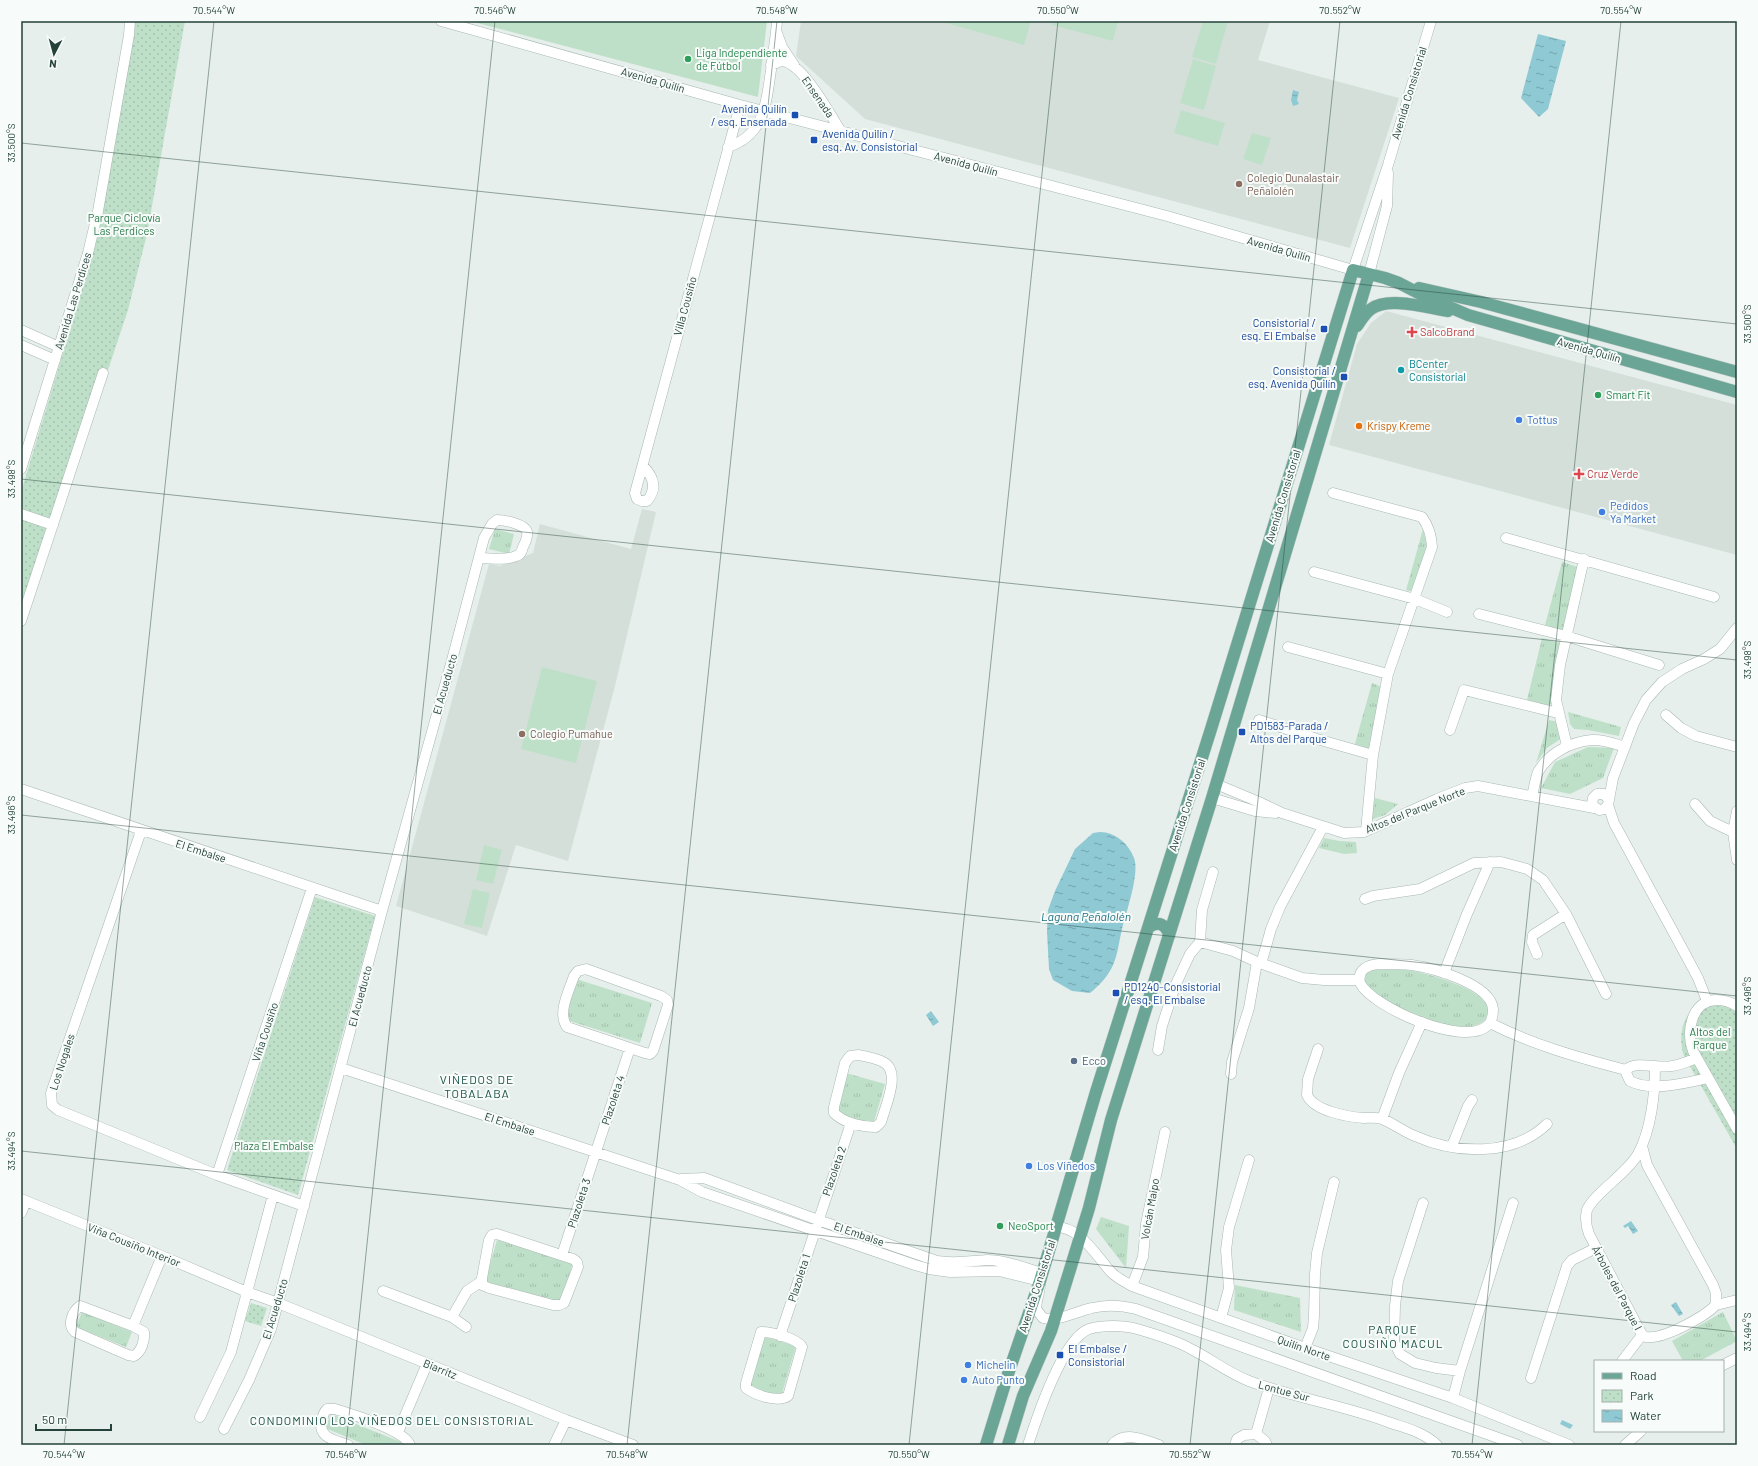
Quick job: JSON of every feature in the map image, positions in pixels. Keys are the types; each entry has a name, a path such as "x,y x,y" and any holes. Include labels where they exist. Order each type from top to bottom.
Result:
{"main road":[{"name":"Avenida Quilín","path":"1353,270 1399,283 1481,302 1737,372"},
{"name":"Avenida Consistorial","path":"986,1445 1041,1277 1095,1096 1353,270"},
{"name":"Avenida Consistorial","path":"1008,1445 1024,1396 1047,1342 1089,1208 1111,1120 1212,798 1369,274"},
{"name":"Avenida Quilín","path":"1399,283 1426,297 1468,315 1737,392"},
{"path":"1350,337 1371,308 1385,303 1401,303 1468,315"},
{"path":"1288,481 1295,487 1305,488"},
{"path":"1271,536 1281,534 1286,537 1289,542"},
{"path":"1148,928 1154,924 1161,924 1167,929 1169,936"}],"street":[{"name":"Avenida Las Perdices","path":"21,469 82,276 98,212 129,35 130,21"},
{"name":"Avenida Las Perdices","path":"129,35 134,21"},
{"name":"Avenida Quilín","path":"441,21 740,105 1167,216 1353,270"},
{"name":"Ensenada","path":"765,111 777,21"},
{"name":"Avenida Consistorial","path":"1353,270 1388,166 1431,21"},
{"name":"Ensenada","path":"776,32 782,47 794,65 815,90 840,130"},
{"name":"Ensenada","path":"771,65 781,61 794,65"},
{"name":"Villa Cousiño","path":"642,466 740,105"},
{"path":"728,147 740,143 750,136 765,111"},
{"name":"Avenida Consistorial","path":"1369,274 1387,206 1388,166"},
{"path":"21,330 59,346"},
{"path":"21,345 55,360"},
{"path":"21,621 102,373"},
{"path":"1333,493 1422,517 1427,524 1431,535 1432,547 1388,674 1373,755 1366,831"},
{"path":"21,514 53,525"},
{"name":"El Acueducto","path":"224,1429 249,1380 271,1329 382,911 452,660 484,538 492,524 497,520 504,520 521,526 526,530 527,532 524,544 520,554 517,556 501,559 479,558"},
{"path":"1506,538 1714,597"},
{"path":"1567,746 1556,700 1560,664 1584,559"},
{"path":"1314,572 1415,599 1447,612"},
{"path":"1479,614 1566,636 1659,665"},
{"path":"1707,1001 1698,978 1683,950 1614,824 1600,802 1613,778 1646,700 1657,688 1682,669 1704,659 1720,649 1737,628"},
{"path":"1288,647 1388,674"},
{"path":"1450,730 1464,690 1558,713"},
{"path":"1666,715 1681,728 1696,736 1737,747"},
{"path":"1259,720 1373,755"},
{"path":"1532,796 1538,773 1550,756 1567,746 1592,740 1608,742 1625,747"},
{"name":"Altos del Parque Norte","path":"1216,784 1282,813 1344,833 1366,831 1465,788 1478,786 1485,786 1574,803 1600,802"},
{"name":"El Embalse","path":"21,789 141,831 382,911"},
{"name":"Altos del Parque Norte","path":"1212,798 1255,811 1282,813"},
{"path":"1695,804 1710,821 1733,832"},
{"path":"1737,812 1733,832 1737,860"},
{"path":"1231,1074 1232,1062 1249,1008 1259,963 1271,929 1280,907 1323,827"},
{"name":"Los Nogales","path":"141,831 51,1093 52,1104 58,1110 217,1175 304,1206"},
{"path":"1365,899 1373,896 1420,889 1474,863 1490,862 1514,864 1533,871 1548,886 1566,914 1606,994"},
{"path":"1444,972 1464,920 1490,862"},
{"path":"1158,1050 1162,1026 1175,986 1190,954 1200,942 1202,910 1212,872"},
{"name":"Viña Cousiño","path":"217,1175 312,888"},
{"path":"1537,954 1532,942 1533,935 1566,914"},
{"path":"1200,942 1233,951 1259,963 1302,978 1324,980 1359,980"},
{"path":"1379,964 1412,965 1444,972 1476,987 1490,999 1493,1008 1490,1023 1482,1029 1470,1032 1453,1030 1422,1022 1391,1009 1374,998 1362,987 1359,980 1361,973 1366,967 1379,964"},
{"path":"586,969 661,996 667,1000 668,1005 653,1051 650,1054 630,1048 567,1027 562,1021 562,1013 574,976 578,971 586,969"},
{"path":"1737,1006 1726,1001 1707,1001 1698,1008 1692,1022 1690,1038 1696,1058 1737,1129"},
{"path":"1382,1119 1399,1073 1422,1022"},
{"path":"1490,1023 1514,1035 1547,1047 1577,1057 1626,1070 1636,1065 1655,1067 1676,1065 1696,1058"},
{"name":"Plazoleta 4","path":"596,1152 630,1048"},
{"path":"1318,1049 1307,1085 1307,1095 1311,1101 1320,1107 1343,1114 1382,1119 1416,1137 1434,1143 1475,1150 1506,1146 1534,1135 1547,1124"},
{"path":"859,1055 884,1062 892,1070 893,1080 881,1122 876,1127 851,1123 838,1118 834,1113 834,1107 845,1063 850,1056 859,1055"},
{"name":"Árboles del Parque I","path":"1642,1146 1647,1166 1713,1285 1716,1294 1716,1305 1707,1314 1674,1331 1646,1337 1642,1335 1596,1248 1586,1227 1586,1219 1592,1202 1627,1169 1642,1146 1653,1104 1655,1067"},
{"name":"El Embalse","path":"341,1068 680,1180 702,1192 929,1269 961,1272 998,1271 1041,1277"},
{"path":"1626,1070 1628,1078 1634,1082 1655,1085 1675,1085 1708,1078"},
{"path":"1452,1146 1468,1106 1472,1100"},
{"name":"Plazoleta 2","path":"818,1220 851,1123"},
{"name":"Volcán Maipo","path":"1132,1286 1143,1257 1146,1224 1165,1132"},
{"name":"Plazoleta 3","path":"562,1255 596,1152"},
{"path":"1221,1318 1229,1288 1226,1250 1229,1227 1249,1160"},
{"path":"1627,1169 1634,1166 1639,1166 1648,1169 1652,1173"},
{"name":"El Embalse","path":"680,1180 704,1178 818,1220 937,1261 952,1263 988,1260 1041,1277"},
{"path":"1305,1348 1313,1328 1317,1253 1334,1182"},
{"path":"200,1417 230,1352 273,1195"},
{"path":"21,1213 23,1200"},
{"name":"Viña Cousiño Interior","path":"23,1200 247,1292"},
{"path":"1423,1203 1398,1281 1395,1306 1394,1342 1400,1354 1414,1363 1460,1371"},
{"path":"1453,1398 1460,1371 1513,1203"},
{"name":"Plazoleta 1","path":"780,1336 818,1220"},
{"name":"Quilín Norte","path":"1056,1228 1067,1228 1079,1237 1096,1253 1112,1274 1132,1286 1305,1348 1453,1398 1569,1445"},
{"path":"498,1234 573,1259 577,1262 578,1267 564,1303 559,1305 489,1288 482,1285 482,1281 489,1240 492,1235 498,1234"},
{"path":"1531,1378 1567,1266 1572,1260 1596,1248"},
{"path":"134,1326 162,1256"},
{"path":"1041,1277 1041,1290 1036,1303 1036,1309 1043,1318 1054,1319"},
{"path":"452,1317 467,1291 482,1281"},
{"path":"383,1291 452,1317 466,1327"},
{"name":"Biarritz","path":"247,1292 278,1303 566,1420 633,1445"},
{"path":"1716,1305 1737,1300"},
{"name":"Quilín Norte","path":"1054,1319 1104,1306 1118,1305 1136,1309 1518,1445"},
{"path":"80,1306 134,1326 144,1332 145,1338 138,1353 134,1356 75,1332 71,1328 70,1324 76,1309 80,1306"},
{"name":"Lontue Sur","path":"1031,1444 1054,1376 1072,1342 1087,1330 1108,1326 1135,1329 1189,1347 1207,1357 1224,1370 1269,1388 1378,1418 1428,1437 1437,1445"},
{"path":"761,1332 768,1332 780,1336 800,1344 802,1347 788,1396 784,1399 750,1391 746,1388 746,1383 761,1332"},
{"path":"1623,1360 1642,1335"},
{"path":"1724,1364 1737,1358"},
{"path":"398,1432 427,1364"},
{"path":"1256,1434 1269,1388"},
{"path":"348,1445 328,1437 321,1431 320,1427 324,1413 328,1409 335,1409 398,1432 407,1439 410,1445"},
{"path":"554,1445 566,1420"},
{"path":"1625,1445 1641,1432"},
{"path":"1636,1445 1642,1432"},
{"path":"1235,1445 1237,1439 1244,1435 1256,1434 1265,1441 1267,1445"},
{"path":"1112,1445 1122,1439 1135,1437 1159,1445"}],"shaded area":[{"name":"Colegio Dunalastair Peñalolén","path":"801,21 1270,21 1258,60 1399,98 1350,248 865,119 796,56"},
{"path":"1386,311 1737,405 1737,555 1329,445 1357,344 1371,323"},
{"name":"Colegio Pumahue","path":"642,509 656,512 615,686 568,861 516,845 487,936 396,906 489,564 500,566 533,553 540,524 631,549"}],"green space":[{"name":"Parque Ciclovía Las Perdices","path":"134,21 185,21 147,234 128,310 21,631 21,492 80,297 99,224"},
{"name":"Liga Independiente de Fútbol","path":"470,21 767,21 758,97"},
{"path":"939,21 1031,21 1024,45"},
{"path":"1053,21 1118,21 1113,41 1052,25"},
{"path":"1203,21 1228,21 1216,64 1192,57"},
{"path":"1193,59 1216,66 1204,110 1180,103"},
{"path":"1181,110 1225,123 1218,146 1174,133"},
{"path":"1252,133 1271,138 1262,165 1243,159"},
{"path":"495,529 514,534 509,554 489,549"},
{"path":"1423,529 1427,546 1415,592 1406,590"},
{"path":"1562,562 1578,567 1564,628 1560,630 1545,625"},
{"path":"1542,638 1560,643 1556,659 1552,703 1547,706 1527,700"},
{"path":"542,667 597,681 576,763 521,749"},
{"path":"1372,683 1382,687 1371,747 1367,751 1354,747"},
{"path":"1568,712 1621,727 1619,736 1574,729 1570,724"},
{"path":"1549,720 1558,722 1562,738 1547,748 1536,763"},
{"path":"1588,747 1614,748 1603,778 1570,794 1541,788 1555,762"},
{"path":"1375,798 1398,804 1385,815 1370,820"},
{"path":"1324,838 1356,842 1357,853 1344,854 1319,848"},
{"path":"484,845 502,850 493,884 476,880"},
{"path":"473,889 490,893 482,928 464,924"},
{"name":"Plaza El Embalse","path":"315,897 375,916 298,1195 227,1170"},
{"path":"1383,968 1421,973 1462,986 1484,1001 1488,1009 1486,1018 1480,1024 1459,1026 1434,1021 1404,1010 1384,999 1365,985 1365,976 1368,972 1374,969"},
{"path":"573,978 652,1003 640,1043 560,1018"},
{"name":"Altos del Parque","path":"1718,1002 1737,1009 1737,1149 1684,1056 1681,1044 1683,1025 1689,1013 1699,1006"},
{"path":"846,1073 885,1084 873,1125 834,1114"},
{"path":"1101,1217 1129,1226 1126,1268 1096,1229"},
{"path":"497,1240 573,1262 560,1307 484,1285"},
{"path":"1235,1285 1300,1298 1301,1332 1234,1310"},
{"path":"251,1303 267,1308 261,1326 245,1321"},
{"path":"82,1312 132,1332 126,1347 76,1327"},
{"path":"1723,1312 1737,1341 1702,1360 1682,1360 1672,1341"},
{"path":"762,1336 796,1346 781,1397 747,1388"},
{"path":"331,1414 401,1442 400,1445 366,1445 325,1428"}],"water":[{"path":"1538,34 1566,41 1548,109 1539,117 1521,98"},
{"path":"1293,90 1299,92 1297,100 1299,104 1293,106 1291,100"},
{"name":"Laguna Peñalolén","path":"1100,832 1111,834 1121,840 1129,848 1134,858 1135,865 1134,883 1116,956 1109,973 1090,993 1072,991 1053,980 1049,969 1047,932 1048,910 1055,891 1075,849 1093,833"},
{"path":"931,1011 939,1022 933,1026 926,1015"},
{"path":"1631,1221 1638,1231 1633,1234 1628,1226 1625,1228 1623,1226"},
{"path":"1676,1302 1683,1314 1679,1316 1671,1305"},
{"path":"1562,1420 1573,1425 1570,1429 1560,1424"}],"place":[{"name":"Liga Independiente de Fútbol","path":"688,59"},
{"name":"Avenida Quilín / esq. Ensenada","path":"795,115"},
{"name":"Avenida Quilín / esq. Av. Consistorial","path":"814,140"},
{"name":"Colegio Dunalastair Peñalolén","path":"1239,184"},
{"name":"Consistorial / esq. El Embalse","path":"1324,329"},
{"name":"SalcoBrand","path":"1412,332"},
{"name":"BCenter Consistorial","path":"1401,370"},
{"name":"Consistorial / esq. Avenida Quilín","path":"1344,377"},
{"name":"Smart Fit","path":"1598,395"},
{"name":"Tottus","path":"1519,420"},
{"name":"Krispy Kreme","path":"1359,426"},
{"name":"Cruz Verde","path":"1579,474"},
{"name":"Pedidos Ya Market","path":"1602,512"},
{"name":"PD1583-Parada / Altos del Parque","path":"1242,732"},
{"name":"Colegio Pumahue","path":"522,734"},
{"name":"PD1240-Consistorial / esq. El Embalse","path":"1116,993"},
{"name":"Ecco","path":"1074,1061"},
{"name":"Los Viñedos","path":"1029,1166"},
{"name":"NeoSport","path":"1000,1226"},
{"name":"El Embalse / Consistorial","path":"1060,1355"},
{"name":"Michelin","path":"968,1365"},
{"name":"Auto Punto","path":"964,1380"}],"district":[{"name":"VIÑEDOS DE TOBALABA","path":"477,1087"},
{"name":"PARQUE COUSIÑO MACUL","path":"1393,1337"},
{"name":"CONDOMINIO LOS VIÑEDOS DEL CONSISTORIAL","path":"392,1421"}]}
